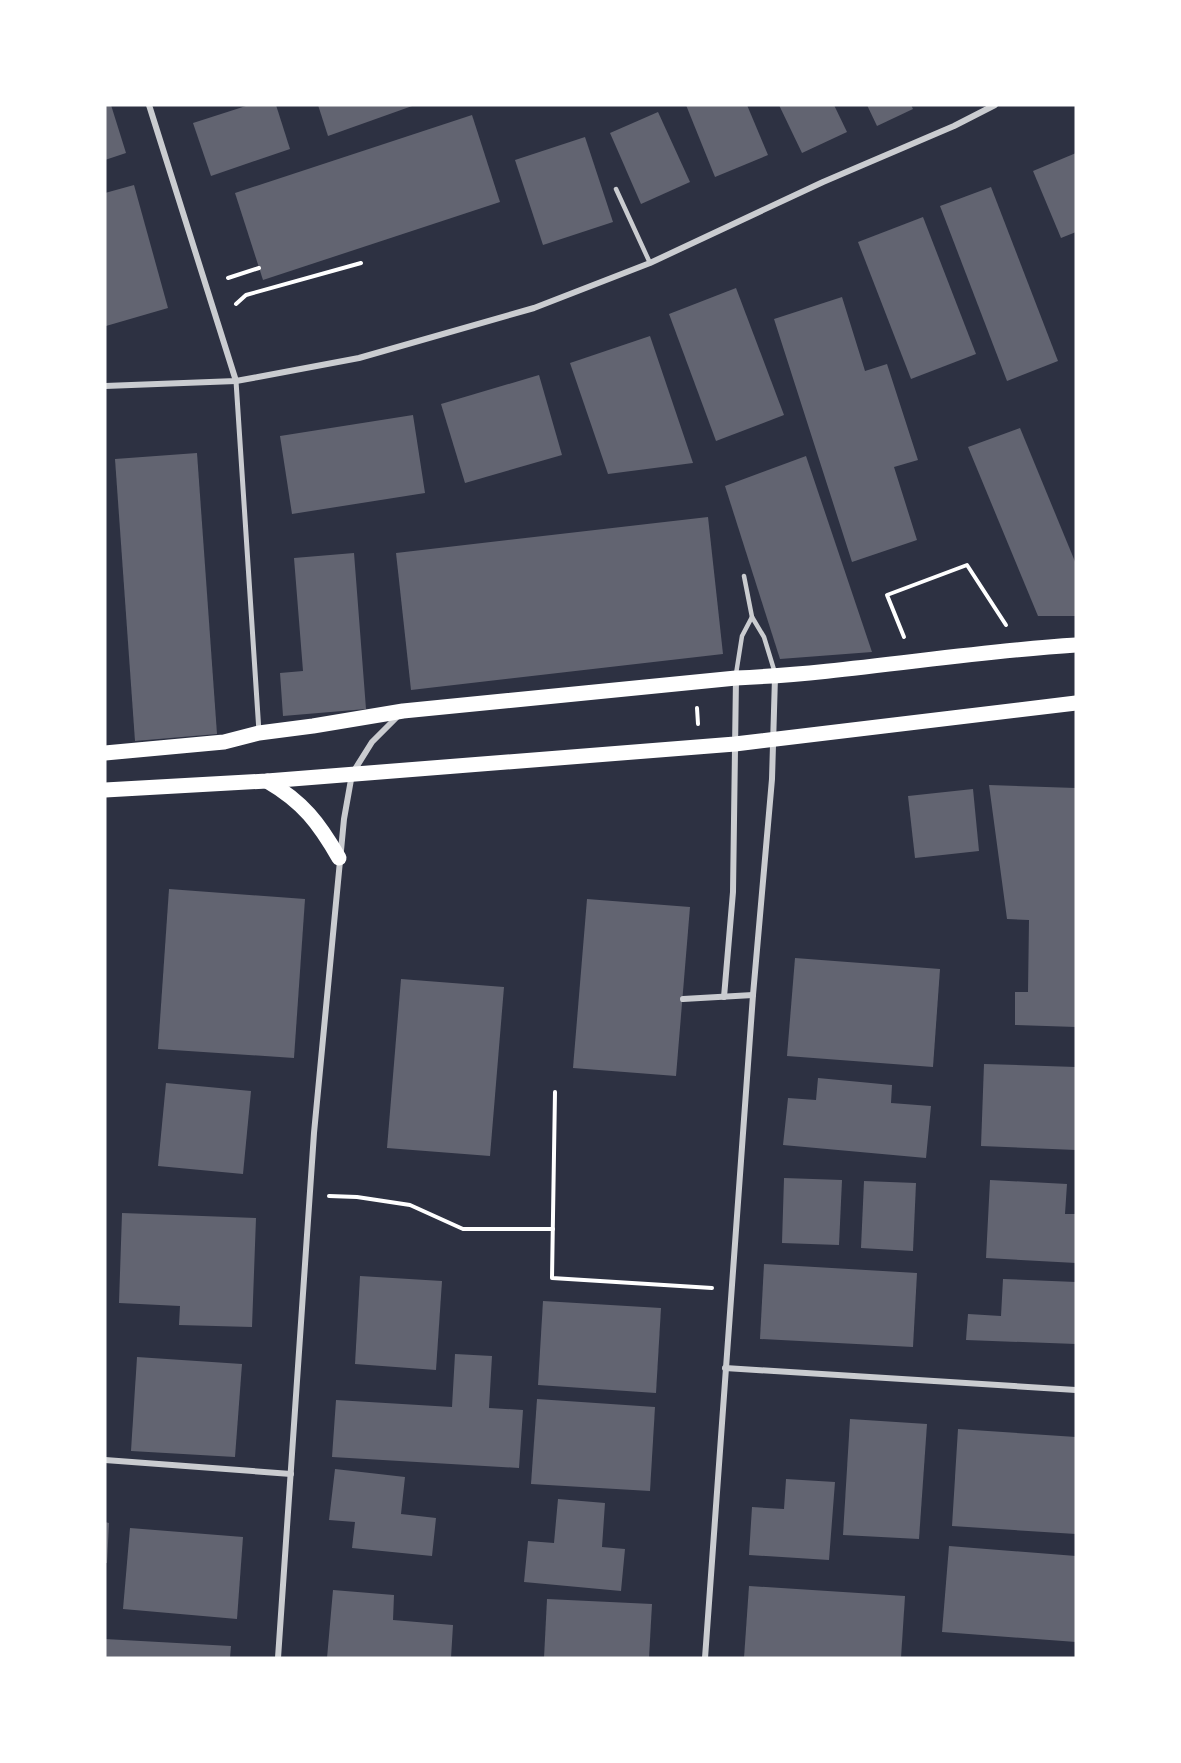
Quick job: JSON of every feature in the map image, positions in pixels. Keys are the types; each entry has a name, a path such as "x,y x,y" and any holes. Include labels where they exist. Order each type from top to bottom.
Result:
{"main road":[{"path":"105,753 224,742 259,733 403,711 1076,645"},
{"path":"105,790 267,781 735,744 1076,703"},
{"path":"267,781 311,814 339,858"}],"street":[{"path":"149,105 236,381 259,733"},
{"path":"105,386 236,381 359,358 534,308 650,263 823,182 954,126 995,105"},
{"path":"705,1658 753,995 774,740 775,676"},
{"path":"724,997 733,892 736,678"},
{"path":"278,1658 310,1195 339,858 352,774 372,742 403,711"},
{"path":"683,999 753,995"},
{"path":"725,1368 1076,1390"},
{"path":"105,1460 291,1474"}],"lane":[{"path":"616,189 650,263"},
{"path":"744,576 752,617 764,637 775,676"},
{"path":"736,678 742,636 752,617"}],"path":[{"path":"236,304 246,295 361,263"},
{"path":"228,278 259,268"},
{"path":"914,662 887,595 968,565 1021,649"},
{"path":"695,683 700,747"},
{"path":"555,1092 552,1278 733,1290"},
{"path":"310,1195 357,1197 410,1205 463,1229 553,1229"}],"building":[{"path":"105,105 111,105 126,153 105,160"},
{"path":"249,105 276,105 290,149 211,176 193,123"},
{"path":"318,105 415,105 328,136"},
{"path":"686,105 747,105 768,155 715,177"},
{"path":"779,105 834,105 847,132 802,153"},
{"path":"867,105 911,105 913,109 877,126"},
{"path":"658,112 690,182 641,204 610,133"},
{"path":"472,115 500,202 263,280 235,193"},
{"path":"585,137 613,222 543,245 515,160"},
{"path":"1076,153 1076,232 1061,238 1033,171"},
{"path":"134,185 168,308 106,326 105,193"},
{"path":"991,187 1058,361 1007,381 940,206"},
{"path":"923,217 976,354 911,379 858,242"},
{"path":"736,288 784,415 716,441 669,314"},
{"path":"842,297 865,371 887,364 918,460 894,467 917,540 852,562 774,319"},
{"path":"650,336 693,463 608,474 570,363"},
{"path":"539,375 562,455 465,483 441,404"},
{"path":"413,415 425,493 292,514 280,436"},
{"path":"1020,428 1076,564 1076,616 1038,616 968,447"},
{"path":"197,453 217,734 135,741 115,459"},
{"path":"806,456 872,652 780,659 725,486"},
{"path":"708,517 723,654 411,690 396,553"},
{"path":"354,553 366,709 283,716 280,673 303,671 294,558"},
{"path":"989,785 1076,788 1076,1027 1015,1025 1015,992 1028,992 1029,920 1007,919"},
{"path":"973,789 979,851 915,858 908,796"},
{"path":"169,889 305,899 294,1058 158,1049"},
{"path":"587,899 690,907 676,1076 573,1068"},
{"path":"795,958 940,969 933,1067 787,1056"},
{"path":"401,979 504,987 490,1156 387,1148"},
{"path":"984,1064 1076,1067 1076,1150 981,1146"},
{"path":"818,1078 892,1085 891,1103 931,1106 926,1158 783,1145 788,1098 816,1100"},
{"path":"166,1083 251,1091 243,1174 158,1166"},
{"path":"784,1178 842,1180 839,1245 782,1243"},
{"path":"990,1180 1067,1184 1065,1214 1076,1214 1076,1263 986,1258"},
{"path":"864,1181 916,1183 913,1251 861,1248"},
{"path":"122,1213 256,1218 252,1327 179,1325 180,1306 119,1303"},
{"path":"764,1264 917,1273 913,1347 760,1339"},
{"path":"360,1276 442,1281 436,1370 355,1364"},
{"path":"1003,1279 1076,1282 1076,1344 966,1340 968,1314 1001,1316"},
{"path":"543,1301 661,1308 656,1393 538,1385"},
{"path":"455,1354 492,1356 489,1408 523,1410 519,1468 332,1457 336,1400 452,1407"},
{"path":"137,1357 242,1364 235,1457 131,1451"},
{"path":"537,1399 655,1407 650,1491 531,1484"},
{"path":"850,1419 927,1424 919,1539 843,1535"},
{"path":"958,1429 1076,1437 1076,1534 952,1526"},
{"path":"335,1469 405,1477 401,1514 436,1518 432,1556 352,1548 355,1522 329,1520"},
{"path":"786,1479 835,1482 829,1560 749,1555 752,1507 784,1509"},
{"path":"558,1499 605,1503 602,1547 625,1549 621,1591 524,1582 528,1541 554,1543"},
{"path":"105,1522 109,1523 107,1563 105,1563"},
{"path":"130,1528 243,1537 237,1619 123,1609"},
{"path":"949,1546 1076,1556 1076,1642 942,1632"},
{"path":"749,1586 905,1596 901,1658 744,1658"},
{"path":"333,1590 394,1595 393,1620 453,1625 451,1658 327,1658"},
{"path":"547,1599 652,1604 649,1658 544,1658"},
{"path":"105,1639 231,1646 230,1658 105,1658"}]}
